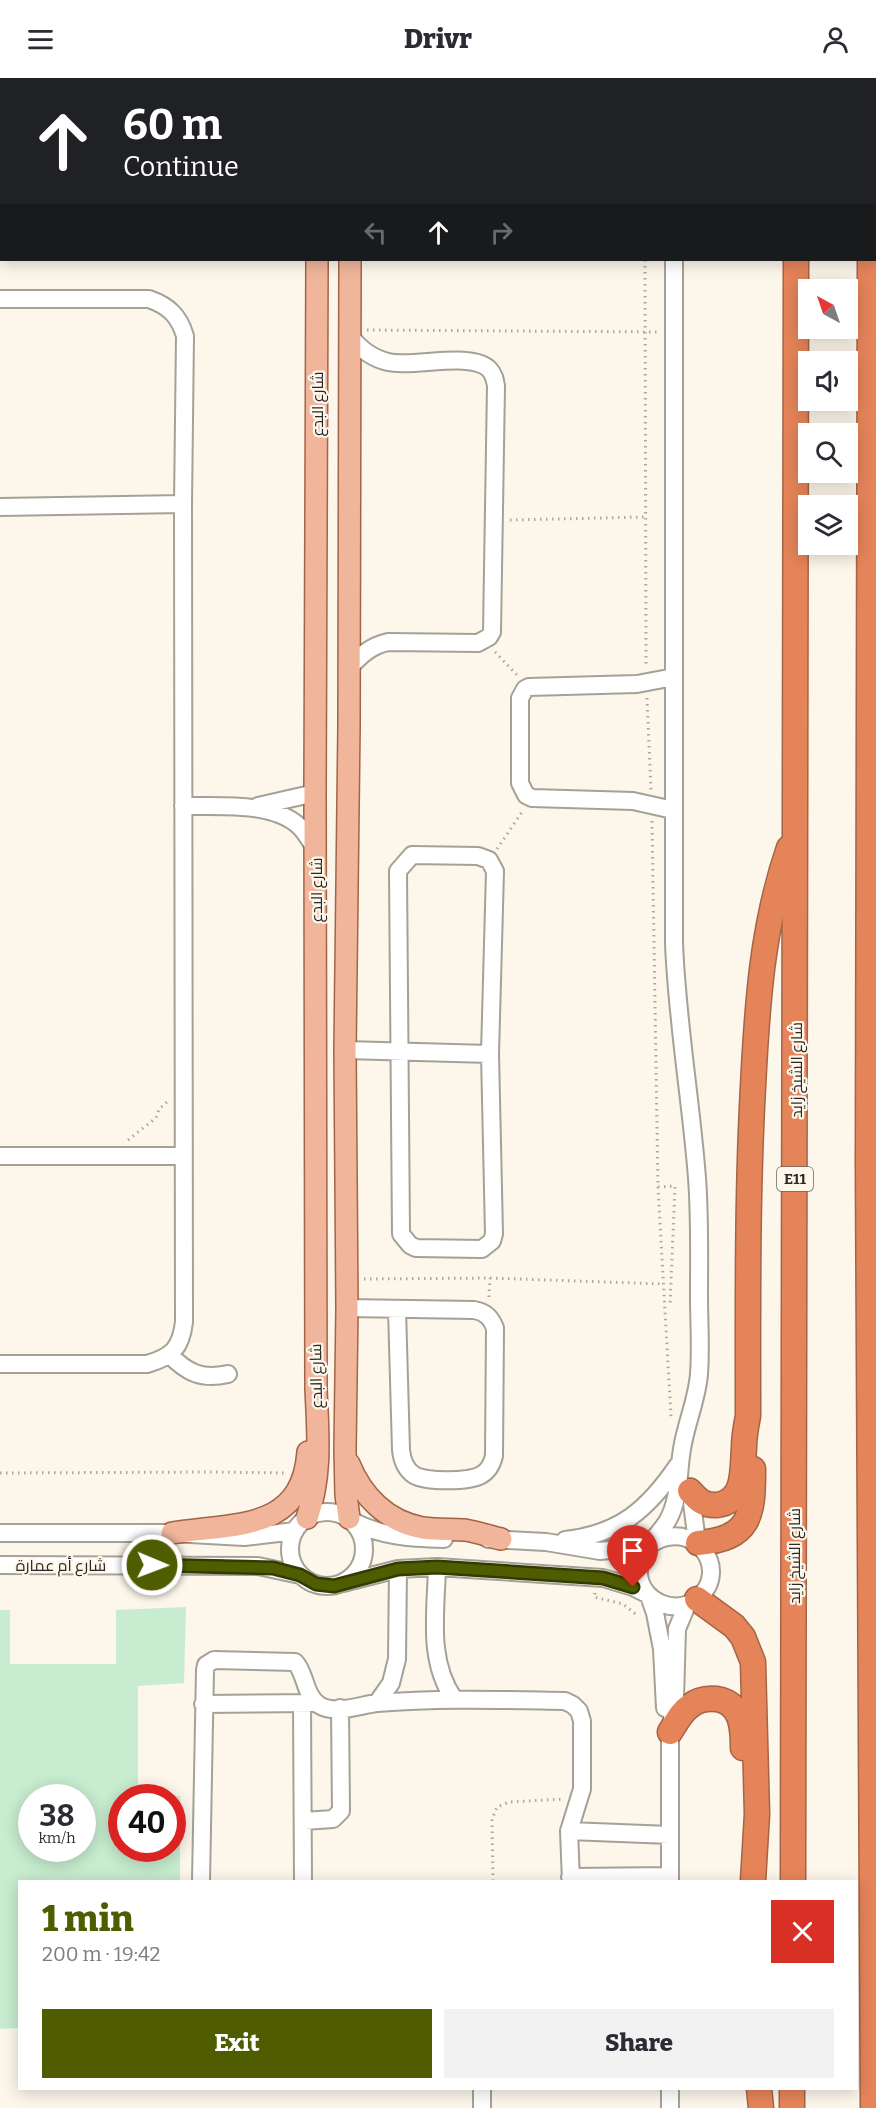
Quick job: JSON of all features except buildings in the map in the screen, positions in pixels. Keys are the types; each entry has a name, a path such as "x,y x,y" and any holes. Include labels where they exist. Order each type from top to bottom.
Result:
{"highway":[{"name":"شارع الشيخ زايد","path":"793,1880 797,826 796,261"},
{"path":"870,261 873,566 868,1187 873,2108"},
{"path":"690,1491 708,1506 724,1504 735,1496 743,1477 748,1416 748,1185 757,1004 770,914 797,826"},
{"path":"697,1543 714,1542 731,1536 746,1523 751,1511 753,1450 748,1416"},
{"path":"692,1602 734,1626 743,1637 753,1662 757,1814 753,1880"},
{"path":"670,1732 690,1705 700,1700 722,1700 731,1705 742,1725 744,1786 757,1814"},
{"path":"759,2090 761,2108"},
{"path":"792,2090 792,2108"}],"main road":[{"name":"شارع البدع","path":"301,1525 312,1504 318,1473 315,793 317,261"},
{"name":"شارع البدع","path":"350,261 345,1449 346,1495 351,1520"},
{"path":"315,793 328,796 334,806 336,870 346,895"},
{"path":"172,1533 245,1524 275,1514 287,1503 297,1491 304,1473 316,1389"},
{"path":"345,1449 348,1462 361,1489 382,1510 395,1519 424,1528 468,1530 501,1539"}],"street":[{"path":"670,1732 664,1701 661,1640 648,1595 639,1575 639,1564 643,1554 671,1514 676,1496 680,1461 696,1392 700,1360 699,1200 675,980 674,261"},
{"path":"0,299 149,299 173,312 181,323 185,336 183,504 184,1322 182,1337 174,1350 162,1360 147,1364 0,1364"},
{"path":"348,669 371,648 388,642 478,642 489,637 493,625 496,386 489,369 481,363 389,363 367,353 350,333"},
{"path":"0,507 183,504"},
{"path":"673,810 633,801 532,798 526,795 520,783 520,698 525,689 529,687 638,684 674,677"},
{"path":"248,808 315,793"},
{"path":"183,806 248,808 273,813 291,820 306,834 316,850"},
{"path":"412,855 478,855 489,860 495,871 490,1054 494,1234 492,1241 482,1249 416,1248 410,1245 401,1234 398,871 412,855"},
{"path":"345,1050 490,1054"},
{"path":"0,1156 184,1156"},
{"path":"347,1308 474,1310 485,1313 493,1322 495,1328 494,1456 488,1470 481,1475 450,1480 422,1478 406,1468 401,1450 398,1309"},
{"path":"169,1354 182,1368 201,1375 213,1377 228,1374"},
{"path":"203,1704 309,1703 340,1708 377,1703 454,1699 565,1701 579,1711 582,1721 580,1798 569,1831 570,1879 670,1879 670,1732 675,1699 677,1629 692,1602 705,1591 711,1571 709,1560 697,1543 690,1491 689,1424"},
{"path":"546,1542 590,1536 619,1525 648,1504 680,1461"},
{"path":"692,1602 667,1606 618,1582 599,1578 437,1567 398,1569 334,1586 316,1584 300,1575 290,1549 301,1525 316,1514 326,1512 336,1513 394,1537 546,1542 600,1551 633,1549 674,1535 697,1543"},
{"path":"343,1583 359,1569 365,1549 359,1529 351,1520"},
{"name":"شارع أم عمارة","path":"0,1533 172,1533 244,1537 301,1525"},
{"name":"شارع أم عمارة","path":"0,1565 258,1566 300,1575"},
{"path":"437,1567 436,1659 443,1680 454,1699"},
{"path":"377,1703 391,1683 396,1665 398,1569"},
{"path":"201,1880 205,1670 206,1665 214,1660 295,1662 299,1666 309,1703 303,1880"},
{"path":"304,1821 333,1819 341,1811 340,1708"},
{"path":"569,1831 670,1835"},
{"path":"482,2090 483,2108"},
{"path":"670,2090 670,2108"}],"path":[{"path":"645,261 646,517 638,684 651,805 658,1187 672,1423"},
{"path":"350,333 645,333 674,330"},
{"path":"494,520 646,517"},
{"path":"483,641 529,687"},
{"path":"489,860 532,798"},
{"path":"125,1156 126,1142 156,1119 159,1109 164,1104 170,1101 184,1101"},
{"path":"658,1187 675,1186 670,1306"},
{"path":"347,1279 490,1278 664,1284"},
{"path":"0,1473 304,1473"},
{"path":"599,1578 594,1597 623,1604 642,1620"},
{"path":"493,1880 492,1819 497,1807 509,1802 580,1798"}],"green space":[{"path":"186,1607 184,1683 138,1686 138,1784 108,1784 108,1862 180,1862 180,1880 18,1880 18,2028 0,2029 0,1610 10,1610 10,1664 116,1664 116,1610"}],"route":[{"path":"152,1565 258,1566 287,1571 325,1586 334,1586 398,1569 437,1567 603,1578 633,1587"}]}
